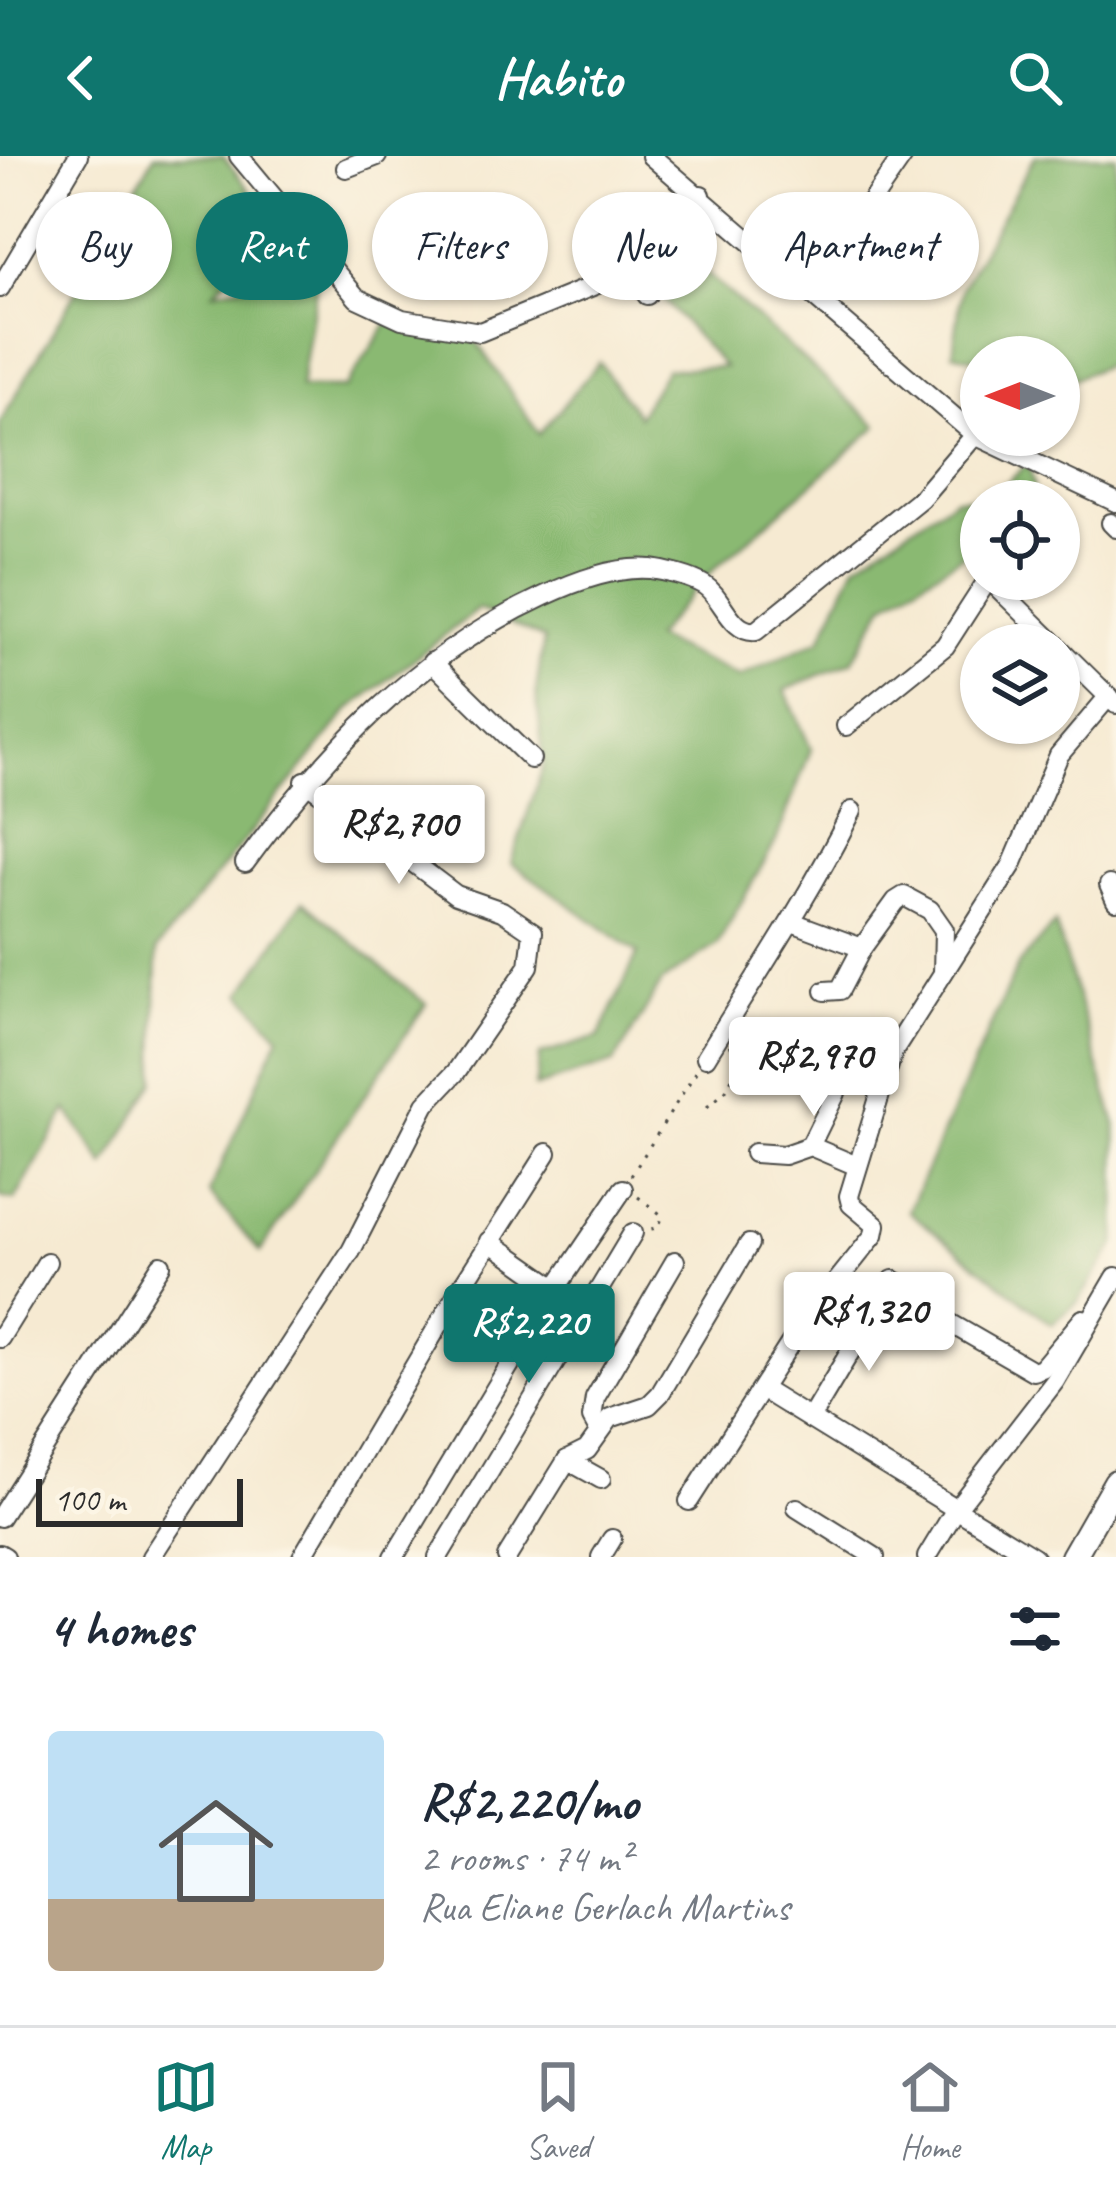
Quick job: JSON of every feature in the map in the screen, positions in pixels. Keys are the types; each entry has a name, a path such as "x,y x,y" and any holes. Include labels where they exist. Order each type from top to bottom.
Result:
{"main road":[{"path":"1072,1557 1116,1482"}],"street":[{"path":"239,156 357,298 403,319 480,332 572,294"},
{"path":"346,168 377,156"},
{"path":"651,156 697,192"},
{"path":"879,192 903,156"},
{"path":"0,288 7,264 72,158"},
{"path":"717,209 741,230"},
{"path":"820,300 960,423"},
{"path":"245,862 305,781 355,727 432,662 496,618 567,585 620,571 652,569 705,585 738,627 756,631 921,498 960,453"},
{"path":"1018,456 1116,502"},
{"path":"846,726 944,646 985,584 992,582 1035,624"},
{"path":"432,662 531,758"},
{"path":"688,1501 802,1325 874,1235 876,1225 851,1204 857,1166 893,1052 1012,866 1059,755 1113,700 1080,668"},
{"path":"152,1557 351,1250 426,1104 456,1072 530,966 533,932 502,911 456,895 305,781"},
{"path":"706,1057 761,962 792,922 852,811"},
{"path":"825,991 840,990 862,948 896,901 917,899 944,930 941,983"},
{"path":"792,922 862,948"},
{"path":"810,1146 836,1094"},
{"path":"754,1153 784,1155 810,1146 857,1166"},
{"path":"302,1557 489,1241 547,1153"},
{"path":"394,1557 556,1288 623,1189"},
{"path":"438,1557 633,1233"},
{"path":"489,1241 556,1288"},
{"path":"507,1557 567,1460 587,1450 610,1418 650,1406 660,1394 749,1244"},
{"path":"598,1430 592,1418 595,1399 675,1261"},
{"path":"0,1338 47,1262"},
{"path":"0,1517 161,1265"},
{"path":"810,1419 893,1280 917,1292"},
{"path":"948,1322 1022,1368 1038,1371 1114,1280"},
{"path":"927,1557 956,1509 1021,1431 1114,1280"},
{"path":"763,1390 1034,1557"},
{"path":"567,1460 602,1479"},
{"path":"797,1508 875,1557"},
{"path":"601,1557 611,1539"}],"path":[{"path":"707,1107 725,1092 738,1066 736,1049 720,1035"},
{"path":"633,1233 658,1228 663,1216 623,1189 706,1057"}],"green space":[{"path":"154,156 223,156 251,192 196,192 196,300 314,300 300,388 345,388 389,321 476,341 539,434 599,362 638,416 666,369 724,367 664,300 717,300 717,283 878,426 704,578 654,638 739,677 821,639 856,564 955,498 960,498 960,557 885,604 852,661 785,690 811,749 776,841 717,945 662,982 614,1063 535,1087 540,1055 599,1037 638,953 511,863 544,764 536,691 544,639 478,609 350,709 157,949 155,1081 105,1166 67,1110 15,1200 0,1197 0,423 71,300 172,300 172,192 133,192"},
{"path":"1035,156 1116,156 1116,361 1080,376 1080,336 960,336 960,355 953,353 960,300 979,300 979,256"},
{"path":"1028,463 1032,480 1011,480"},
{"path":"303,901 426,1004 260,1252 209,1193 279,1035 242,993"},
{"path":"1055,923 1116,1125 1116,1244 1078,1302 1052,1324 908,1211 1018,965"}]}
